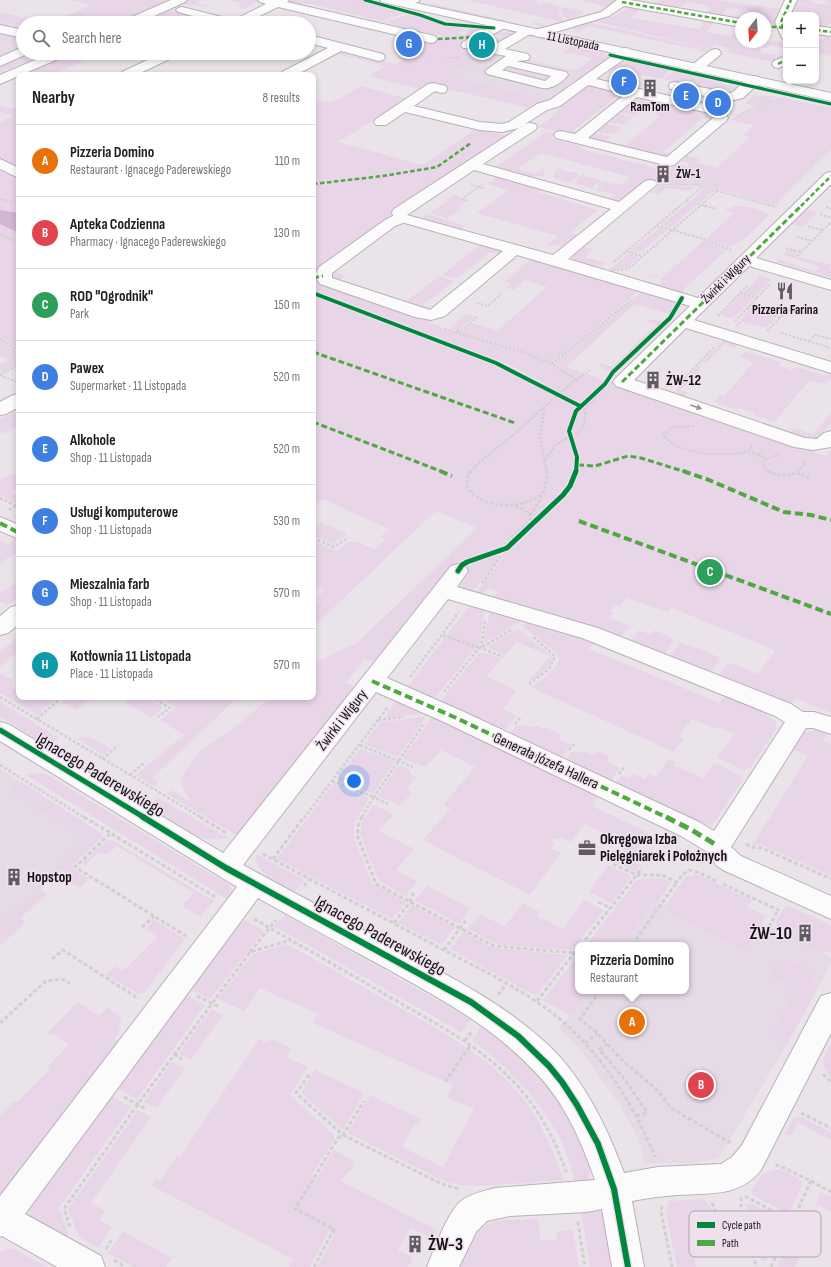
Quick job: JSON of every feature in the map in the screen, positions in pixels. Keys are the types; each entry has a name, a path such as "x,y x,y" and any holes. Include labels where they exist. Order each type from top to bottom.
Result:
{"street":[{"path":"264,0 280,2 431,39"},
{"name":"11 Listopada","path":"387,0 416,1 434,10 831,97"},
{"path":"786,12 791,0"},
{"path":"539,33 605,14 623,1 735,23"},
{"path":"249,16 280,2"},
{"path":"150,16 182,5 214,16"},
{"path":"467,45 500,25"},
{"path":"771,27 783,30"},
{"path":"0,29 16,32"},
{"path":"819,30 831,32"},
{"path":"517,58 494,50 526,31"},
{"path":"316,43 334,50 379,57"},
{"path":"316,59 334,50"},
{"path":"403,107 480,126 502,128 514,125 542,107 555,103 626,52"},
{"path":"696,68 715,53"},
{"path":"0,62 16,54"},
{"path":"18,72 45,60"},
{"path":"132,72 157,60"},
{"path":"292,72 315,60"},
{"path":"602,70 618,74"},
{"path":"0,80 16,73"},
{"path":"662,83 730,97 738,95 754,80"},
{"path":"561,135 669,162 721,118 719,113 710,109 586,81"},
{"path":"381,122 433,87 441,89"},
{"path":"578,139 635,92"},
{"path":"401,218 399,212 550,113 555,103"},
{"path":"0,163 16,172"},
{"path":"472,165 621,207"},
{"name":"Żwirki i Wigury","path":"613,382 691,314 831,176"},
{"path":"556,261 621,207 654,184"},
{"path":"515,249 439,312 431,315 326,282 323,277 325,270 390,223 401,218 407,219 515,249 645,288 691,314 831,368"},
{"path":"745,260 831,285"},
{"path":"725,327 831,359"},
{"path":"613,382 659,395 802,443 811,445 821,444 827,442 831,437"},
{"path":"0,410 16,392"},
{"path":"0,523 16,531"},
{"name":"Żwirki i Wigury","path":"226,868 458,571"},
{"path":"443,590 479,600 527,620 590,633 783,710 799,720 814,720 831,726"},
{"path":"0,628 16,615"},
{"name":"Generała Józefa Hallera","path":"372,681 399,692 690,829 722,840 720,854 732,863 831,908"},
{"path":"722,840 799,720"},
{"name":"Ignacego Paderewskiego","path":"0,730 226,868 441,985 485,1011 518,1036 549,1066 577,1105 598,1144 614,1189 628,1267"},
{"path":"89,1267 1,1221 255,883"},
{"path":"442,1267 471,1212 480,1207 503,1203 587,1197 638,1184 732,1176 742,1169 749,1161 831,1005"}],"path":[{"path":"365,0 373,3"},
{"path":"754,108 773,99"},
{"path":"689,168 705,180 698,186"},
{"path":"462,199 500,173"},
{"path":"468,184 484,188"},
{"path":"654,184 698,186 780,207"},
{"path":"612,263 702,187"},
{"path":"602,271 628,269 717,191"},
{"path":"451,196 468,200"},
{"path":"0,199 16,202"},
{"path":"686,201 716,209"},
{"path":"826,208 831,209"},
{"path":"820,214 831,218"},
{"path":"797,256 830,223"},
{"path":"657,226 708,240 731,250"},
{"path":"808,226 823,230"},
{"path":"0,235 16,241"},
{"path":"797,237 812,241"},
{"path":"786,248 801,252"},
{"path":"626,251 642,256"},
{"path":"725,327 718,316 767,267"},
{"path":"678,384 698,363 725,327 748,308 782,271"},
{"path":"552,364 645,288"},
{"path":"740,293 757,298"},
{"path":"476,303 488,306 501,294"},
{"path":"758,337 760,332 769,330 794,304"},
{"path":"748,308 781,318"},
{"path":"446,328 460,332 477,317"},
{"path":"446,328 449,325"},
{"path":"446,328 445,329 522,352 552,364 577,380"},
{"path":"781,333 831,348"},
{"path":"809,341 815,335 831,339"},
{"path":"0,338 16,350"},
{"path":"698,363 703,365"},
{"path":"16,366 0,375 16,388"},
{"path":"542,495 528,503 513,505 492,504 478,498 473,494 467,486 468,477 491,454 590,370"},
{"path":"580,406 613,382"},
{"path":"546,460 556,445 571,440 581,432 585,424 585,409 613,382"},
{"path":"559,395 565,398"},
{"path":"530,515 542,495 547,481 546,460 540,438 544,408"},
{"path":"700,426 677,426 670,428 664,434 670,442 694,451 733,454 748,451 767,459"},
{"path":"569,431 571,440"},
{"path":"748,439 752,447 748,451"},
{"path":"758,455 763,451"},
{"path":"784,452 773,455 767,459 762,465 766,471 772,474 786,475 797,473 810,478"},
{"path":"797,473 804,465 805,460 802,457"},
{"path":"0,498 16,506"},
{"path":"494,553 507,548 532,522 530,515 523,509 513,505"},
{"path":"316,539 334,547 346,538"},
{"path":"272,859 443,635 479,600 500,558 502,550"},
{"path":"479,600 481,648"},
{"path":"441,696 481,648 527,620 553,653 555,659 551,667 530,684"},
{"path":"443,635 503,657"},
{"path":"37,719 59,700"},
{"path":"156,700 170,708 158,717"},
{"path":"427,720 374,797 359,822 357,836 376,884 494,946 574,953"},
{"path":"360,745 413,767"},
{"path":"102,759 118,746"},
{"path":"130,775 145,762"},
{"path":"0,765 110,834 235,909 448,1030 493,1062 516,1083 537,1112 553,1139 562,1159 573,1198 585,1267"},
{"path":"332,780 388,804"},
{"path":"110,834 75,867 190,938"},
{"path":"722,840 762,848 831,879"},
{"path":"613,864 636,875 662,875 677,882"},
{"path":"583,942 642,868"},
{"path":"634,942 677,882 689,870 778,910"},
{"path":"394,923 410,902 414,892"},
{"path":"769,927 784,900"},
{"path":"598,902 610,908"},
{"path":"142,927 154,916"},
{"path":"72,1231 64,1209 174,1054 250,952 278,918"},
{"path":"444,950 467,919"},
{"path":"250,952 291,940"},
{"path":"52,959 62,950 136,997 145,996"},
{"path":"537,1001 574,953"},
{"path":"0,1023 46,981 62,979 70,983"},
{"path":"598,994 580,1019 597,1033 620,1059 658,1091 671,1108 721,1138"},
{"path":"585,1043 597,1033"},
{"path":"608,1044 599,1049 626,1081 642,1103 647,1113 637,1116"},
{"path":"445,1082 471,1045"},
{"path":"174,1054 182,1059"},
{"path":"308,1075 296,1093 343,1135 442,1184 462,1190"},
{"path":"314,1267 334,1229 295,1209 338,1138 343,1135 364,1101"},
{"path":"780,1102 831,1128"},
{"path":"768,1166 780,1166 831,1192"},
{"path":"797,1211 811,1181"},
{"path":"742,1211 741,1194 772,1211"},
{"path":"665,1200 662,1204 661,1211 672,1267"},
{"path":"710,1200 715,1211"},
{"path":"753,1257 756,1267"},
{"path":"771,1267 776,1257"}],"shaded area":[{"path":"70,0 171,0 132,16 65,16 91,5"},
{"path":"188,0 202,0 196,3 213,7 182,4 172,9 184,12 179,13 190,16 152,16"},
{"path":"226,0 260,1 243,9 240,8 239,5 241,3"},
{"path":"290,0 356,0 409,12 381,21 310,4 302,4 297,6 288,2"},
{"path":"466,0 531,0 540,2 536,4 538,5 543,2 562,7 558,10 565,22 548,28 532,24 535,22 550,26 558,21"},
{"path":"579,0 618,0 600,13 588,11 599,12 606,7"},
{"path":"714,0 782,9 775,23 771,24 771,12 748,12 727,8 723,14 725,15 723,18 704,13 710,10 708,9 711,7 688,2 676,9 652,4 657,1"},
{"path":"796,0 811,0 810,2 828,5 829,3 825,2 826,0 831,0 831,24 829,24 826,29 819,28 819,12 790,12 794,3 816,5 795,2"},
{"path":"428,3 505,20 502,21 436,7"},
{"path":"621,5 642,8 630,18 699,29 704,24 701,23 704,20 714,23 706,32 729,36 735,32 735,48 761,48 761,53 783,56 783,57 775,63 723,51 732,49 715,44 712,46 713,50 589,20 610,18 628,7"},
{"path":"564,7 584,11 579,16 572,18 576,20 569,22 560,10"},
{"path":"0,12 16,16 16,60 30,60 0,73"},
{"path":"0,12 16,16 16,24 0,19"},
{"path":"411,14 420,15 438,23 469,27 458,34 464,35 467,33 465,32 473,27 489,29 459,48 476,52 502,36 490,33 494,30 515,34 446,76 549,100 586,74 575,71 593,58 564,52 572,46 606,54 610,58 548,103 534,109 431,85 423,90 369,76 385,66 333,53 339,52 375,61 378,60 396,64 401,62 399,61 403,59 400,58 405,57 427,45 415,42 418,40 430,43 442,36 384,22"},
{"path":"584,21 707,49 712,53 589,26 579,32 576,32 571,26"},
{"path":"825,34 830,35 831,56 819,54 819,42 820,39 823,40"},
{"path":"771,41 783,42 783,47 771,46"},
{"path":"487,50 587,73 549,100 446,76"},
{"path":"16,58 16,60 30,60 0,73 0,65"},
{"path":"52,60 86,60 60,72 36,72 29,70"},
{"path":"630,60 671,70 661,79 642,75 638,76 612,70 623,61"},
{"path":"673,71 740,88 735,91 716,88 713,91 663,79"},
{"path":"361,86 408,99 338,142 423,165 477,128 507,136 396,212 316,272 316,99 331,103"},
{"path":"591,86 606,88 604,90 617,93 617,96 573,131 580,133 570,135 538,127 557,113 562,104 586,87"},
{"path":"748,95 777,97 754,107 746,103 753,96"},
{"path":"780,97 831,108 831,150 779,200 778,206 701,185 707,180 687,163 681,162 687,156 700,159 696,163 717,168 749,137 743,135 754,125 729,120"},
{"path":"638,99 646,99 710,113 713,118 712,120 703,118 663,152 672,155 668,158 591,138 591,136 595,133 611,137 606,141 626,145 660,116 655,114 666,105 645,100 642,103 634,101"},
{"path":"632,103 640,104 634,109 641,111 635,116 620,113"},
{"path":"0,105 13,109 16,108 16,348 0,336 0,123 14,116 0,112"},
{"path":"618,114 633,117 624,125 609,122"},
{"path":"607,124 622,127 613,135 597,132"},
{"path":"547,131 556,134 550,138 583,147 581,149 666,171 672,166 676,167 673,170 680,171 684,168 680,167 685,165 704,180 697,185 658,183 655,185 643,182 624,199 614,201 608,200 615,194 596,190 606,182 620,185 630,177 541,153 518,169 535,174 543,168 545,176 526,176 496,167"},
{"path":"563,170 580,174 570,183 552,177"},
{"path":"498,176 543,188 538,192 598,210 570,232 579,235 566,245 547,245 557,236 477,213 508,190 487,184"},
{"path":"584,176 602,180 592,188 574,184"},
{"path":"659,185 696,187 690,191 667,188 659,194 651,192"},
{"path":"704,189 714,191 700,203 691,201"},
{"path":"452,197 466,201 459,207 461,208 447,218 430,213"},
{"path":"688,203 697,205 670,228 661,225"},
{"path":"736,206 749,207 770,214 744,239 729,247 707,238 734,213 724,210"},
{"path":"0,210 16,213 16,232 0,224"},
{"path":"807,210 817,212 803,227 792,224"},
{"path":"427,214 466,226 461,229 422,218"},
{"path":"659,228 667,230 640,253 631,250"},
{"path":"704,240 727,249 686,287 681,295 653,287 650,283 661,284 661,278 651,277 651,275 662,278"},
{"path":"486,245 501,250 501,255 490,252 456,279 442,275 477,247"},
{"path":"584,247 593,249 585,257 607,263 598,266 589,266 573,258"},
{"path":"788,249 796,252 795,256 831,265 829,269 831,270 831,278 776,262 778,259 815,272 820,266 783,255"},
{"path":"631,254 639,256 627,268 608,270 627,255"},
{"path":"533,258 640,290 552,363 518,350 461,333 472,323 497,331 547,287 525,280 514,290 506,288 510,284 504,282"},
{"path":"332,271 346,276 340,280 405,302 440,276 454,281 423,305 432,309 427,310 332,279"},
{"path":"760,276 772,279 755,296 743,293"},
{"path":"316,279 329,287 432,321 429,323 442,327 442,329 520,351 562,371 563,370 554,364 643,291 675,301 673,311 670,314 635,304 566,367 826,456 831,450 831,713 797,699 791,703 783,701 718,676 727,664 731,665 732,663 758,674 775,650 672,608 668,612 627,598 620,606 616,605 610,611 614,613 610,618 630,626 621,637 494,597 498,591 488,588 483,594 477,592 502,559 504,551 510,548 514,543 506,539 498,550 464,561 456,570 449,568 374,662 365,659 346,683 356,687 241,832 236,835 167,794 171,790 192,802 186,795 181,782 183,774 201,750 235,727 267,700 316,700 316,663 358,642 477,528 436,511 316,624 316,603 320,600 316,598 325,590 316,586 316,541 336,551 350,541 356,543 358,542 374,549 386,539 381,536 389,529 323,499 316,504 316,296 503,369 541,388 546,384 510,365 316,291"},
{"path":"741,295 753,298 733,319 721,315"},
{"path":"752,310 773,317 775,320 766,328 742,322 738,327 735,326 748,311"},
{"path":"466,314 475,316 458,331 450,328"},
{"path":"647,319 664,321 610,372 600,367 601,363 612,367 657,324 647,321"},
{"path":"0,340 16,352 16,365 3,372 0,371 0,365 8,360 0,356"},
{"path":"723,341 739,344 735,348 725,344 706,363 702,362"},
{"path":"746,351 782,362 779,366 792,370 796,367 822,375 831,374 831,379 826,384 810,380 774,422 753,415 754,413 740,408 739,410 714,402 721,395 724,396 754,362 740,357"},
{"path":"699,365 702,366 698,369 700,370 681,390 687,393 683,396 676,394 676,390"},
{"path":"13,412 16,414 16,427 5,434 0,431 0,420"},
{"path":"831,413 831,423 818,438 806,438 790,433 794,428 813,434"},
{"path":"13,473 16,475 16,488 10,492 16,495 15,503 0,495 0,480"},
{"path":"321,522 347,534 334,543 331,543 316,536 316,526"},
{"path":"16,538 16,553 0,563 0,541 7,544"},
{"path":"499,553 498,559 473,591 463,590 459,587 468,574 460,571 464,566"},
{"path":"16,582 16,598 8,605 0,601 0,593"},
{"path":"472,602 485,606 479,646 474,649 435,698 408,686"},
{"path":"490,607 527,618 484,643"},
{"path":"532,620 596,640 589,649 720,703 727,693 769,711 766,715 776,722 776,729 750,768 744,770 717,758 734,734 718,727 716,729 692,719 679,736 684,738 674,752 530,687 551,672 559,659 554,651 522,626"},
{"path":"518,629 552,656 546,669 525,685 550,656 517,642 505,655 489,648 489,646"},
{"path":"639,630 651,635 655,630 673,638 672,640 674,641 664,654 630,641"},
{"path":"16,639 16,654 0,667 0,652"},
{"path":"680,643 719,657 718,660 720,660 710,672 670,657"},
{"path":"482,652 502,659 486,676 517,691 503,709 517,716 504,731 440,701 478,654"},
{"path":"0,673 13,680 11,687 16,690 16,700 54,700 37,715 0,693"},
{"path":"398,699 428,713 384,718"},
{"path":"64,700 90,700 76,710 62,702"},
{"path":"126,700 150,700 161,706 162,709 151,717 124,702"},
{"path":"164,700 235,700 152,778 158,782 154,786 136,775 184,735 160,720 176,707"},
{"path":"0,702 59,738 48,746 0,717"},
{"path":"433,715 601,793 592,806 649,833 630,860 640,865 636,872 612,860 617,853 625,852 622,846 624,843 585,824 571,842 563,838 551,839 554,845 551,849 561,853 530,895 423,840 450,809 443,805 475,767 441,750 426,767 403,759"},
{"path":"426,716 398,757 364,744 380,723"},
{"path":"517,725 537,726 543,729 545,727 561,734 559,739 571,745 560,759 509,734"},
{"path":"818,729 829,731 823,741 831,744 831,876 762,845 753,844 808,756 792,749 804,733"},
{"path":"82,737 91,737 111,749 103,755 78,739"},
{"path":"360,749 395,761 373,794 337,780"},
{"path":"583,751 594,755 598,751 609,756 608,761 620,769 610,782 565,760 572,752 579,753"},
{"path":"669,759 675,762 673,765 703,778 714,763 740,775 743,779 713,824 704,825 615,784 622,775 629,778 634,774 645,779 649,774 656,777"},
{"path":"399,765 410,770 411,774 417,777 406,789 412,793 400,805 378,796"},
{"path":"0,769 23,783 15,783 16,795 87,839 57,867 61,870 0,925"},
{"path":"40,773 47,775 228,884 232,892 230,901 26,775"},
{"path":"15,783 23,783 102,834 102,838 70,867 89,879 79,888 64,878 67,874 56,867 87,839 16,795 13,788"},
{"path":"334,783 369,798 355,822 353,835 372,884 405,901 405,904 392,919 277,859"},
{"path":"159,798 228,838 217,839 196,836 176,826 148,808"},
{"path":"373,805 394,814 379,831 414,849 396,870 417,881 405,896 379,881 360,834 362,822"},
{"path":"112,840 214,901 200,917 183,907 184,903 194,893 117,846 109,853 97,854 84,866 83,862 107,841"},
{"path":"256,854 305,880 295,891 276,882 260,868 257,862"},
{"path":"608,865 632,876 611,903 589,892"},
{"path":"698,875 752,900 747,907 766,916 745,950 669,912 671,909 665,906 685,877"},
{"path":"661,878 671,882 658,902 655,901 625,942 588,942 637,880"},
{"path":"427,886 470,908 459,924 415,900"},
{"path":"40,889 47,894 20,918 26,922 0,946 0,925"},
{"path":"584,900 604,910 579,942 575,942 575,946 573,949 568,950 496,944 467,928 481,915 505,926 523,903 540,912 537,916 563,929"},
{"path":"656,901 671,909 669,912 745,950 761,923 831,957 831,964 787,1044 718,1158 697,1163 645,1163 638,1138 619,1104 580,1050 558,1026 568,1019 587,994 689,994 689,942 625,942"},
{"path":"412,905 455,927 442,945 398,923"},
{"path":"786,905 831,925 831,952 821,952 777,931 776,922"},
{"path":"285,915 471,1019 461,1032 274,926"},
{"path":"154,920 184,939 144,993 138,994 106,975 115,966 123,971 157,937 146,929"},
{"path":"244,920 264,931 210,999 190,990"},
{"path":"464,932 493,948 568,955 536,996 450,949"},
{"path":"287,944 446,1034 500,1074 516,1090 535,1116 557,1161 563,1180 479,1186 460,1185 446,1182 348,1133 370,1095 421,1119 418,1125 415,1124 402,1147 443,1167 474,1109 447,1097 453,1085 313,1023 318,1014 260,988 244,1011 218,999 253,954"},
{"path":"575,959 575,994 587,994 571,1016 543,1000"},
{"path":"780,961 793,963 805,969 813,979 816,992 787,1044 770,1036 797,989 769,974"},
{"path":"186,995 205,1005 137,1099 117,1088"},
{"path":"78,1002 99,1016 108,1008 121,1017 119,1032 115,1039 118,1041 0,1197 0,1115 14,1101 16,1103 50,1069 47,1067 69,1045 53,1033 51,1035 48,1033"},
{"path":"211,1009 223,1015 191,1060 179,1054"},
{"path":"482,1026 513,1050 552,1093 578,1135 590,1164 589,1178 584,1183 577,1187 561,1141 550,1121 531,1095 509,1072 472,1040"},
{"path":"259,1039 267,1042 270,1039 291,1048 286,1057 308,1067 290,1095 334,1135 334,1140 311,1176 316,1179 334,1150 350,1159 354,1164 353,1168 340,1181 437,1230 432,1238 410,1228 398,1250 413,1258 408,1267 317,1267 335,1235 329,1231 310,1267 289,1267 293,1259 152,1186 157,1179 160,1180 177,1156 180,1157"},
{"path":"831,1043 831,1077 823,1064 824,1056"},
{"path":"172,1062 185,1068 157,1108 144,1102"},
{"path":"315,1070 364,1093 343,1130 301,1093"},
{"path":"111,1096 131,1107 59,1208 69,1233 66,1237 31,1217 29,1214 31,1207"},
{"path":"138,1110 151,1117 91,1203 105,1211 100,1220 112,1227 98,1248 79,1237 68,1209"},
{"path":"794,1117 801,1117 831,1132 831,1140 798,1123 791,1135 785,1135"},
{"path":"774,1170 783,1170 802,1181 802,1186 790,1211 782,1211 753,1195 751,1190 762,1174"},
{"path":"821,1192 831,1197 831,1212 816,1204"},
{"path":"704,1199 712,1210 689,1211 689,1217 687,1217 689,1228 689,1257 694,1257 696,1267 677,1267 666,1213 669,1201"},
{"path":"750,1203 766,1211 747,1211 745,1204"},
{"path":"581,1207 593,1207 603,1214 612,1267 590,1267"},
{"path":"538,1219 540,1240 557,1240 557,1231 573,1230 579,1267 459,1267 474,1238 480,1230 487,1225 506,1220"},
{"path":"123,1232 172,1258 166,1267 133,1267 108,1253"},
{"path":"7,1249 14,1249 47,1267 0,1267 0,1252"},
{"path":"757,1257 768,1257 765,1261"},
{"path":"781,1257 800,1257 795,1267 780,1267 777,1265"}],"marked path":[{"path":"786,12 791,0"},
{"path":"622,2 735,22"},
{"path":"783,18 781,22 783,27"},
{"path":"771,27 783,28"},
{"path":"819,30 831,32"},
{"path":"438,39 477,37"},
{"path":"778,64 783,62"},
{"path":"316,184 383,176 437,167 471,143"},
{"path":"622,382 831,176"},
{"path":"316,277 323,276"},
{"path":"316,353 515,423"},
{"path":"316,423 452,476"},
{"path":"578,465 595,466 628,456 641,458 709,480 784,512 811,515 831,520"},
{"path":"579,521 831,614"},
{"path":"0,523 16,531"},
{"path":"372,681 454,717 690,829 718,846"}],"cycle path":[{"path":"365,0 420,15 445,24 494,28"},
{"path":"610,55 831,104"},
{"path":"316,294 496,363 580,406"},
{"path":"458,571 462,565 467,562 507,548 563,495 570,486 577,470 577,457 569,431 576,411 605,384 613,372 670,318 682,298"},
{"path":"0,730 226,868 471,1002 518,1036 549,1066 562,1082 577,1105 598,1144 614,1189 628,1267"}],"place":[{"name":"Mieszalnia farb","path":"409,44"},
{"name":"Kotłownia 11 Listopada","path":"482,45"},
{"name":"Usługi komputerowe","path":"624,82"},
{"name":"RamTom","path":"650,88"},
{"name":"Alkohole","path":"686,96"},
{"name":"Pawex","path":"718,103"},
{"name":"ŻW-1","path":"663,174"},
{"name":"Pizzeria Farina","path":"785,291"},
{"name":"ŻW-12","path":"653,380"},
{"name":"ROD \"Ogrodnik\"","path":"710,572"},
{"name":"Okręgowa Izba Pielęgniarek i Położnych","path":"587,848"},
{"name":"Hopstop","path":"14,877"},
{"name":"ŻW-10","path":"805,933"},
{"name":"Pizzeria Domino","path":"632,1022"},
{"name":"Apteka Codzienna","path":"701,1085"},
{"name":"ŻW-3","path":"415,1244"}]}
